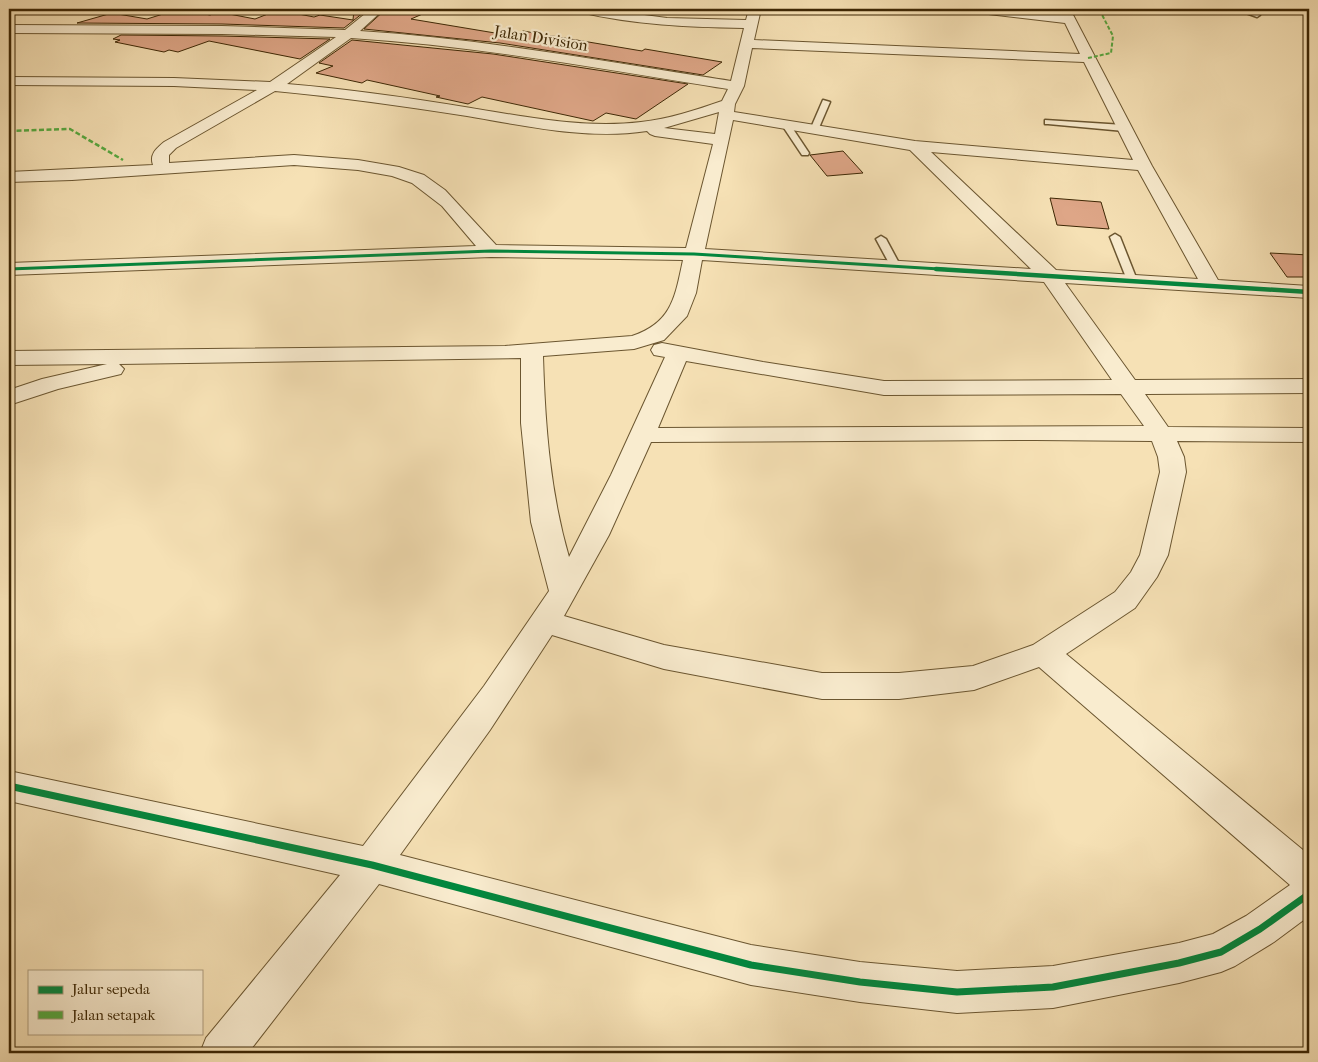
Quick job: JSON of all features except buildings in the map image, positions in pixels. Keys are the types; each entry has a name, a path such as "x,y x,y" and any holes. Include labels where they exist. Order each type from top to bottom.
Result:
{"street":[{"path":"72,175 170,145 274,87 350,35 378,9"},
{"path":"584,9 640,19 751,26 1088,58"},
{"path":"980,9 1066,14 1144,166 1211,285"},
{"path":"1304,9 1309,10"},
{"path":"9,358 532,351 634,342 656,335 676,316 686,293 751,26"},
{"name":"Jalan Division","path":"9,29 254,30 350,35 472,45 731,102 786,125 915,146 1144,166"},
{"path":"9,81 173,81 274,87 417,104 545,124 629,128 722,140"},
{"path":"629,128 688,118 731,102"},
{"path":"162,168 159,159 161,153 170,145"},
{"path":"545,622 664,656 822,686 899,686 974,678 1044,653 1126,600 1143,577 1154,555 1173,472 1171,457 1162,435 1049,275 915,146"},
{"path":"9,177 72,175 306,160 403,173 419,179 454,208 491,251"},
{"path":"9,269 491,251 694,254 1309,292"},
{"path":"1287,290 1309,313"},
{"path":"634,342 678,354 884,388 1309,386"},
{"path":"532,351 533,423 545,522 564,592"},
{"path":"221,1053 272,993 372,865 457,749 545,622 585,554 678,354"},
{"path":"9,398 50,384 160,357"},
{"path":"50,384 62,358"},
{"path":"641,435 1035,433 1309,435"},
{"path":"1044,653 1309,878"},
{"path":"9,786 372,865 751,965 860,982 957,992 1053,987 1179,963 1221,952 1260,929 1309,894"}],"lane":[{"path":"1238,9 1257,15"},
{"path":"814,130 826,102"},
{"path":"1048,122 1124,128"},
{"path":"786,125 805,153"},
{"path":"1115,237 1132,280"},
{"path":"881,239 895,265"}],"marked path":[{"path":"1088,58 1111,53 1113,36 1099,9"},
{"path":"9,131 70,129 123,160"}],"cycle path":[{"path":"9,269 491,251 694,254 1309,292"},
{"path":"9,786 372,865 751,965 860,982 957,992 1053,987 1179,963 1221,952 1260,929 1309,894"}]}
